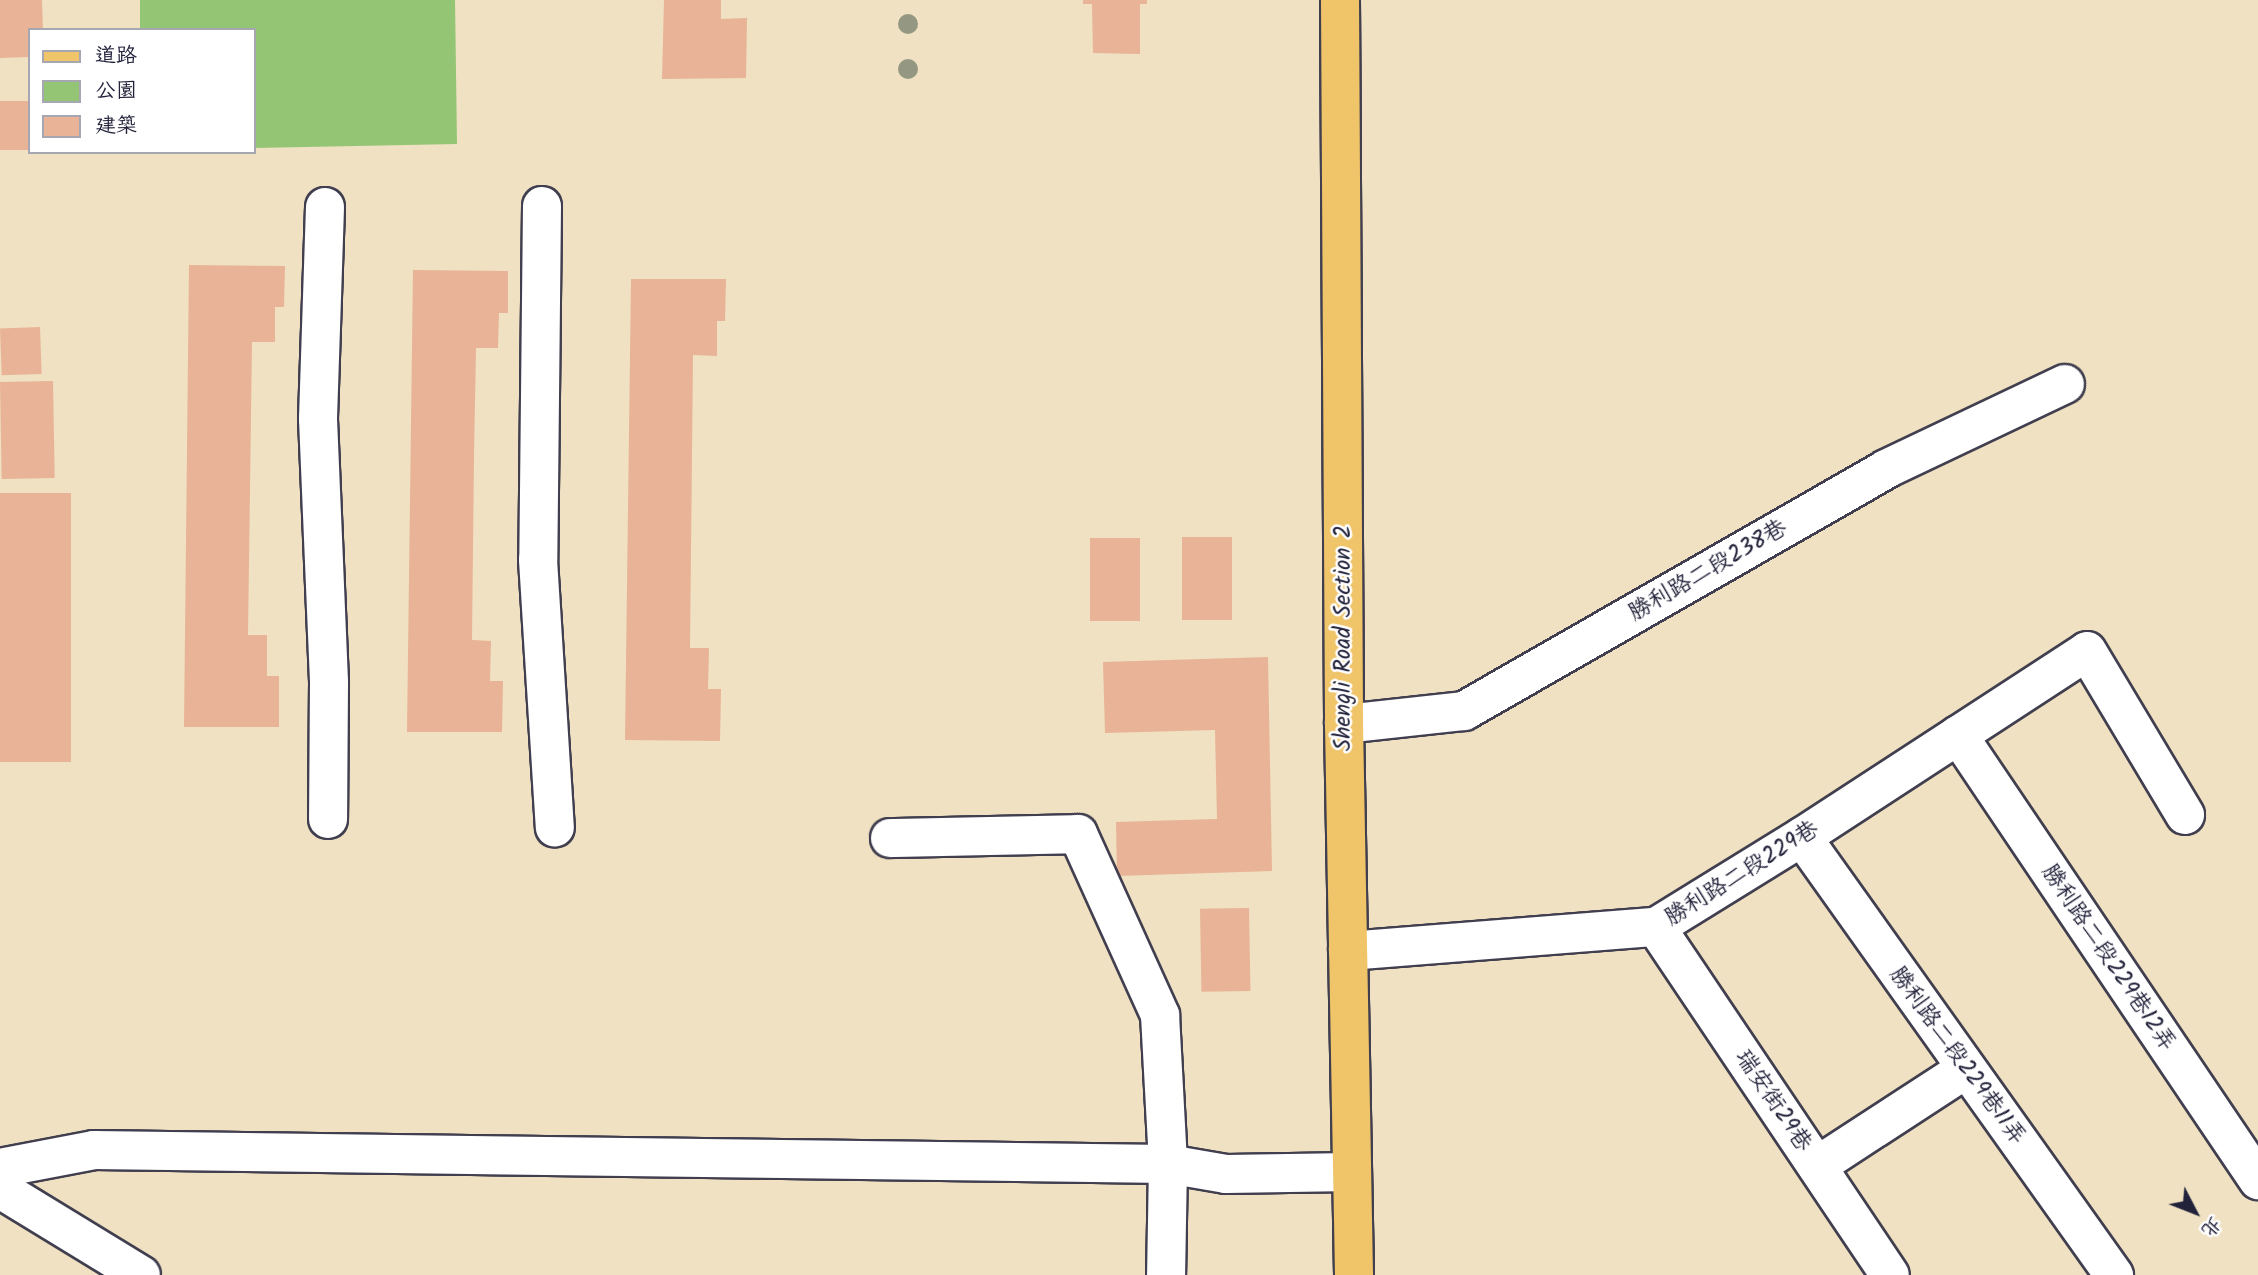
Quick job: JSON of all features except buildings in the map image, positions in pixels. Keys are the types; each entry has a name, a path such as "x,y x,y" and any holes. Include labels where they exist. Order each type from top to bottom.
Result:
{"main road":[{"name":"Shengli Road Section 2","path":"1340,0 1344,724 1354,1275"}],"lane":[{"path":"542,206 538,560 555,827"},
{"path":"325,207 318,419 329,683 328,819"},
{"name":"勝利路二段238巷","path":"1344,724 1464,710 1886,469 2065,384"},
{"name":"勝利路二段229巷","path":"1348,951 1656,927 1802,837 2087,652 2185,815"},
{"name":"勝利路二段229巷12弄","path":"1958,735 2258,1180"},
{"path":"890,838 1078,834 1160,1015 1168,1164 1166,1275"},
{"name":"勝利路二段229巷11弄","path":"1802,837 2114,1275"},
{"name":"瑞安街29巷","path":"1656,927 1890,1275"},
{"path":"1817,1166 1966,1069"},
{"path":"0,1168 94,1150 1168,1164 1226,1174 1352,1172"},
{"path":"0,1189 141,1275"}],"green space":[{"path":"140,0 455,0 457,144 256,148 256,28 140,28"}]}
